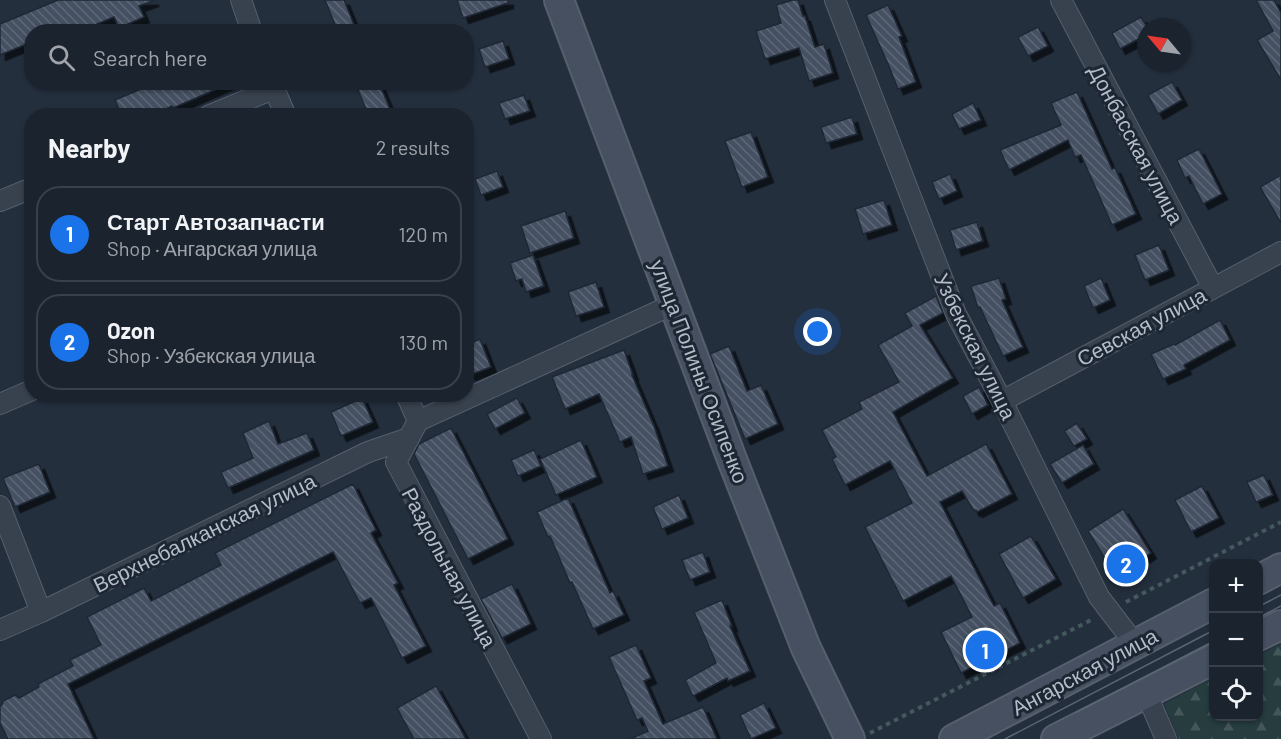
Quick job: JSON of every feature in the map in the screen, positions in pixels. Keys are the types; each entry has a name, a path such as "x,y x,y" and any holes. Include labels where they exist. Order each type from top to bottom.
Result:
{"main road":[{"name":"улица Полины Осипенко","path":"559,0 733,462 806,648 859,736"},
{"path":"1263,577 1281,568"},
{"name":"Ангарская улица","path":"954,739 1209,606"},
{"path":"1263,634 1281,625"},
{"path":"1056,739 1209,662"}],"street":[{"path":"241,0 249,24"},
{"name":"Узбекская улица","path":"836,0 956,314 1002,400 1099,597 1135,644"},
{"name":"Донбасская улица","path":"1061,0 1213,288"},
{"path":"225,108 263,90"},
{"path":"274,90 282,108"},
{"path":"0,201 24,191"},
{"name":"Севская улица","path":"1002,400 1281,252"},
{"name":"Верхнебалканская улица","path":"474,400 674,304"},
{"path":"0,404 24,394"},
{"path":"408,402 414,429"},
{"name":"Верхнебалканская улица","path":"0,630 470,402"},
{"name":"Раздольная улица","path":"414,429 396,462 541,739"},
{"path":"0,506 41,612"},
{"path":"1146,693 1166,739"}],"path":[{"name":"Ангарская улица","path":"859,736 1110,611 1281,522"}],"green space":[{"path":"1281,644 1281,739 1179,739 1164,704 1209,680 1209,721 1263,721 1263,653"}],"building":[{"path":"58,0 153,0 139,6 144,17 128,24 117,24 114,17 97,24 24,24 24,45 0,55 0,24"},
{"path":"325,0 344,0 354,24 335,24"},
{"path":"457,0 508,0 508,3 463,18"},
{"path":"798,0 815,47 824,44 833,73 809,81 799,48 765,59 756,31 781,23 776,5"},
{"path":"1256,0 1274,0 1281,13 1281,80 1257,40 1273,31"},
{"path":"888,5 902,36 899,37 916,82 898,89 866,15"},
{"path":"1137,19 1137,40 1120,49 1112,33"},
{"path":"1038,27 1048,46 1028,56 1018,37"},
{"path":"503,41 509,59 485,67 479,49"},
{"path":"1172,82 1182,100 1158,114 1148,95"},
{"path":"138,90 215,90 173,108 172,106 168,108 118,108 115,100"},
{"path":"358,90 382,90 390,108 366,108"},
{"path":"1077,92 1112,169 1115,168 1136,214 1112,225 1081,155 1075,157 1068,140 1009,170 1000,150 1061,125 1051,103"},
{"path":"524,95 530,111 505,119 499,103"},
{"path":"973,103 981,120 959,129 952,114"},
{"path":"852,117 857,134 826,143 821,127"},
{"path":"751,132 768,177 742,187 725,141"},
{"path":"1199,149 1222,194 1203,204 1189,176 1185,178 1177,160"},
{"path":"497,171 503,187 481,195 475,179"},
{"path":"950,174 957,191 939,199 932,182"},
{"path":"1281,175 1281,223 1260,187"},
{"path":"884,200 892,225 863,234 855,209"},
{"path":"565,211 574,238 530,253 521,226"},
{"path":"977,222 983,241 956,250 950,230"},
{"path":"1159,245 1169,270 1145,280 1135,255"},
{"path":"533,255 544,286 526,292 522,279 516,281 510,263"},
{"path":"999,278 1006,299 1002,300 1023,347 1003,356 980,307 978,308 971,286"},
{"path":"1101,278 1110,300 1093,308 1084,286"},
{"path":"596,282 604,307 576,316 568,292"},
{"path":"936,296 943,313 920,325 953,378 893,412 927,476 986,444 1012,494 977,512 974,511 962,491 940,502 994,606 1000,603 1020,643 961,673 941,632 972,617 951,576 903,601 865,527 912,503 890,461 845,485 832,459 836,457 822,430 862,409 859,402 899,382 878,345 912,326 905,313"},
{"path":"1220,320 1230,340 1184,365 1186,369 1163,379 1151,354 1175,345"},
{"path":"480,339 491,367 474,373 474,342"},
{"path":"729,346 747,391 761,385 778,424 745,439 710,354"},
{"path":"624,350 668,466 643,474 631,437 620,442 599,394 565,409 552,377"},
{"path":"979,387 988,405 972,414 963,396"},
{"path":"517,398 525,413 495,429 487,414"},
{"path":"353,402 364,402 373,422 341,436 331,412"},
{"path":"269,421 278,444 307,433 314,450 228,488 221,472 253,458 243,433"},
{"path":"1077,423 1087,439 1074,446 1064,431"},
{"path":"451,428 508,539 468,559 414,454 419,444"},
{"path":"581,440 597,477 556,495 540,459"},
{"path":"1083,445 1094,464 1062,483 1050,464"},
{"path":"534,450 541,466 518,476 511,460"},
{"path":"39,464 50,492 15,507 3,478"},
{"path":"1264,475 1273,495 1256,502 1247,482"},
{"path":"353,484 376,530 371,533 398,583 394,585 426,646 402,658 371,598 360,603 333,552 68,684 94,739 8,739 0,723 0,706 3,701 15,695 19,698 39,687 38,684 73,666 70,660 101,645 87,617 144,588 151,601 221,565 215,553"},
{"path":"1202,486 1219,518 1191,532 1175,500"},
{"path":"679,495 688,518 662,529 653,507"},
{"path":"568,498 610,593 613,591 624,615 593,629 537,512"},
{"path":"1123,509 1151,553 1116,576 1088,531"},
{"path":"1031,536 1056,579 1023,598 999,554"},
{"path":"703,552 710,572 690,580 682,560"},
{"path":"512,584 531,624 502,638 481,599"},
{"path":"722,600 732,626 730,626 750,671 728,681 727,678 693,696 685,680 716,663 694,612"},
{"path":"636,645 651,678 644,681 663,724 703,707 717,739 630,739 648,731 642,718 637,720 609,657"},
{"path":"436,686 466,739 414,739 397,708"},
{"path":"764,703 776,728 751,739 740,715"}],"tram line":[{"path":"1263,604 1281,595"},
{"path":"1263,615 1281,606"},
{"path":"1005,739 1209,633"},
{"path":"1077,712 1209,644"}],"place":[{"name":"Ozon","path":"1126,564"},
{"name":"Старт Автозапчасти","path":"985,650"}]}
